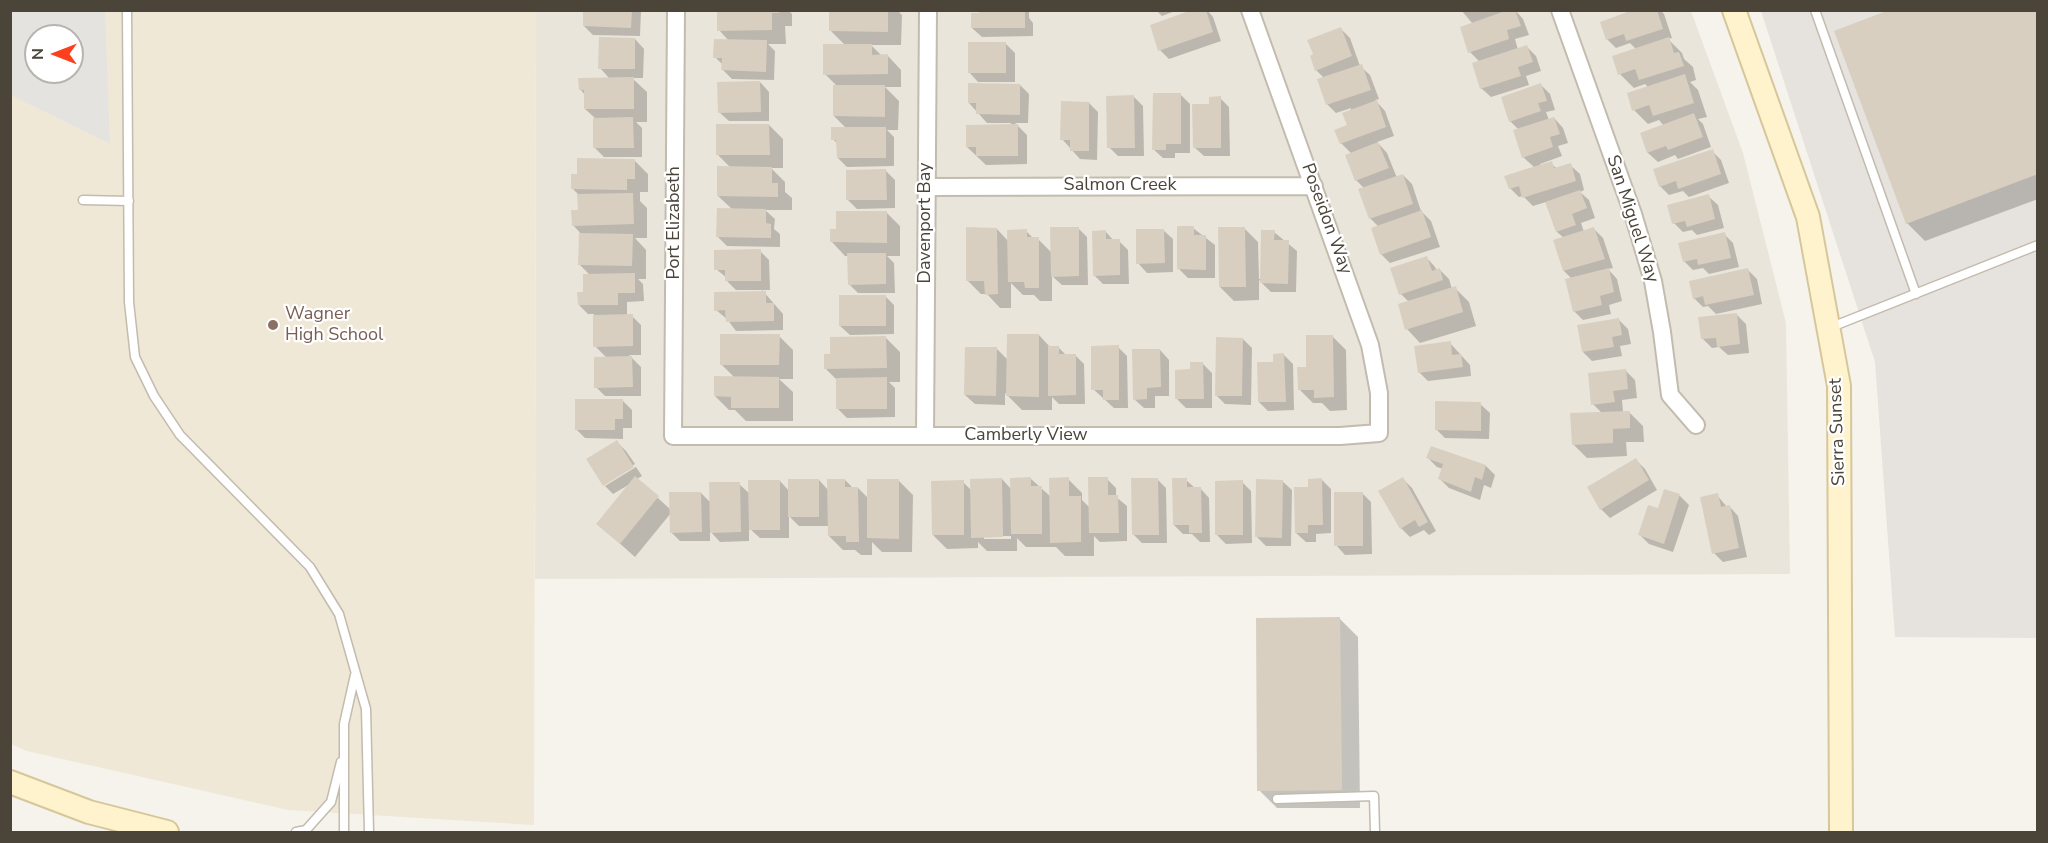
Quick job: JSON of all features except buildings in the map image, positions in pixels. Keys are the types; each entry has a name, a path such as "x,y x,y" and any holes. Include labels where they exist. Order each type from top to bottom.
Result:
{"street":[{"name":"Port Elizabeth","path":"673,436 676,10"},
{"name":"Davenport Bay","path":"925,436 928,10"},
{"name":"San Miguel Way","path":"1560,10 1633,214 1653,281 1670,395 1696,425"},
{"name":"Sierra Sunset","path":"1734,10 1808,217 1839,386 1841,832"},
{"name":"Poseidon Way","path":"1254,12 1370,345 1379,393 1379,433"},
{"name":"Salmon Creek","path":"927,187 1314,186"},
{"name":"Camberly View","path":"673,436 1340,436 1379,433"},
{"path":"10,782 89,813 167,832"}],"lane":[{"path":"127,10 129,302 135,357 154,396 180,435 310,567 339,614 366,709 369,832"},
{"path":"1815,10 1916,294"},
{"path":"83,200 129,201"},
{"path":"1828,328 2037,245"},
{"path":"344,832 344,724 355,675"},
{"path":"296,832 306,830 331,802 344,750"},
{"path":"1277,799 1374,796 1375,832"}],"shaded area":[{"path":"10,11 105,11 110,144 11,95"},
{"name":"Wagner High School","path":"11,11 536,11 534,825 288,810 27,751 11,744"},
{"path":"536,11 1691,11 1743,153 1786,323 1790,574 535,579"},
{"path":"1761,11 2037,11 2037,638 1895,637 1875,362"}],"place":[{"name":"Wagner High School","path":"273,325"}]}
